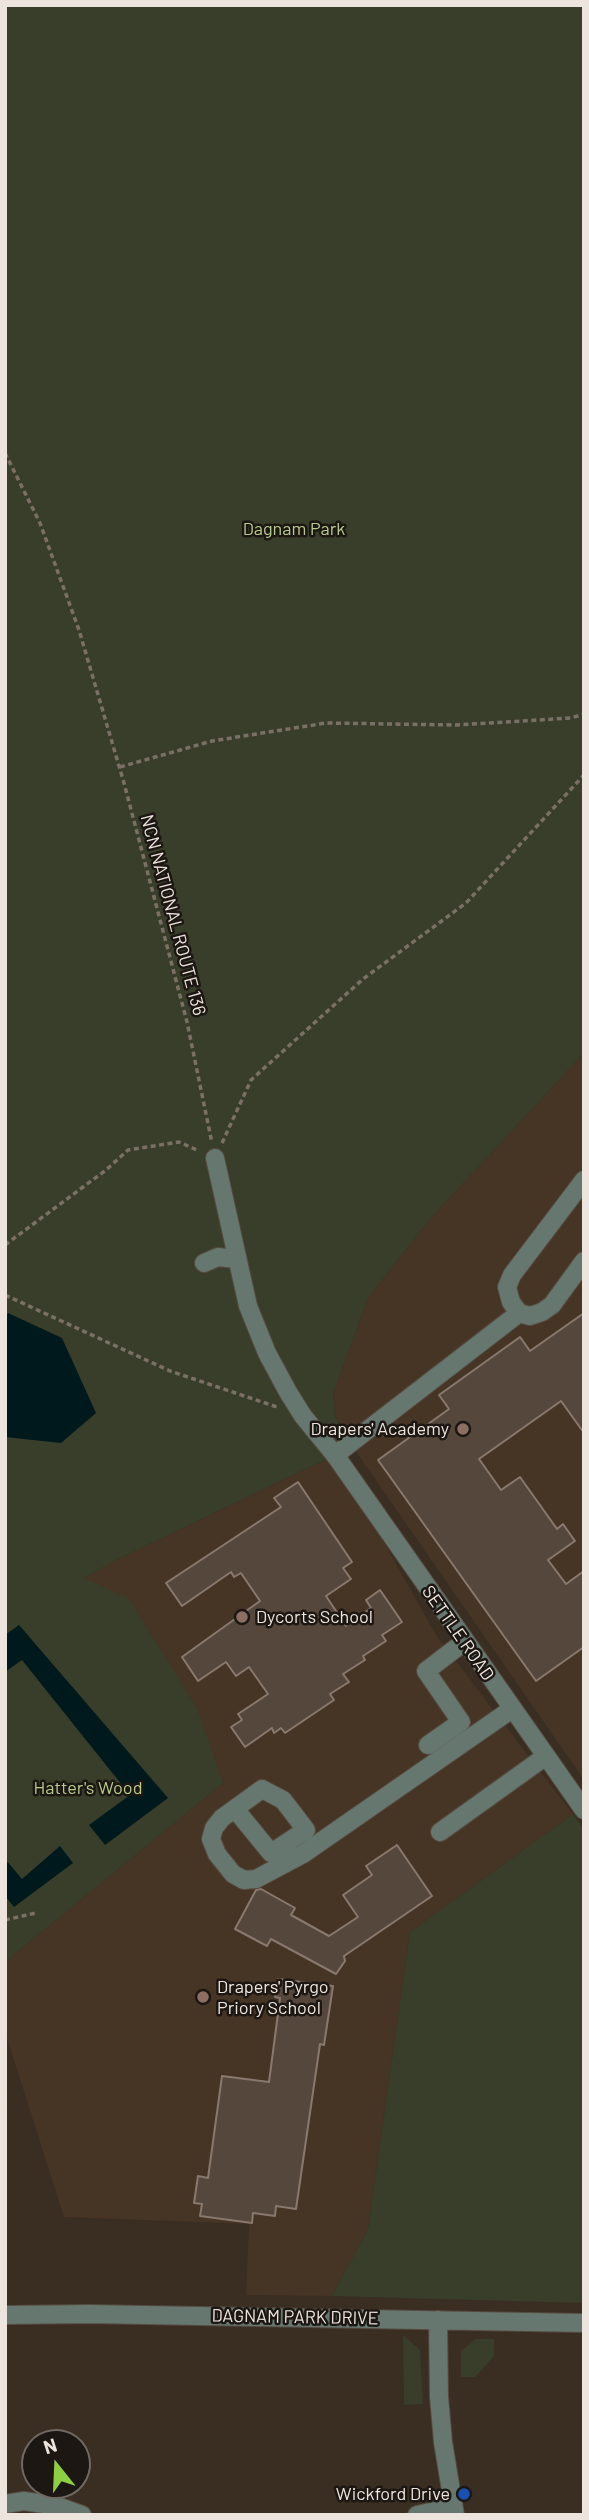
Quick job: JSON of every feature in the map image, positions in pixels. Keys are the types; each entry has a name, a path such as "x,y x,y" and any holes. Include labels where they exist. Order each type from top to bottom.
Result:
{"street":[{"name":"SETTLE ROAD","path":"215,1158 236,1259 255,1328 303,1416 335,1455 584,1810"},
{"path":"584,1180 512,1275 507,1287 511,1302 519,1313 530,1315 542,1312 552,1305 584,1261"},
{"path":"204,1263 218,1258 236,1259"},
{"path":"335,1455 519,1313"},
{"path":"428,1745 461,1722 426,1671 464,1642"},
{"path":"235,1809 271,1853 306,1830 283,1800 262,1789 222,1818 214,1828 211,1839 217,1854 233,1874 244,1880 256,1879 272,1873 303,1854 512,1709"},
{"path":"440,1832 546,1756"},
{"name":"DAGNAM PARK DRIVE","path":"5,2315 89,2314 584,2323"},
{"path":"417,2515 454,2511 439,2397 438,2320"},
{"path":"5,2504 24,2501 82,2515"}],"path":[{"name":"NCN NATIONAL ROUTE 136","path":"5,453 40,523 62,582 120,767 187,1022 215,1158"},
{"path":"120,767 212,741 326,723 456,725 571,718 584,714"},
{"path":"5,1245 106,1170 128,1150 179,1142 215,1158 251,1080 363,979 466,903 584,775"},
{"path":"5,1295 170,1371 303,1416"},
{"path":"5,1920 36,1913"}],"shaded area":[{"name":"Drapers' Academy","path":"584,1053 584,1780 350,1443 335,1416 333,1394 368,1298 429,1220"},
{"name":"Drapers' Pyrgo Priory School","path":"335,1455 436,1635 573,1814 410,1932 368,2229 332,2296 246,2295 249,2224 64,2217 5,2032 5,1962 223,1783 47,1600 110,1563"}],"green space":[{"name":"Dagnam Park","path":"5,5 584,5 584,1053 429,1220 368,1298 333,1394 335,1416 350,1443 335,1455 110,1563 85,1578 128,1598 197,1708 223,1783 5,1962"},
{"path":"573,1814 584,1830 584,2303 332,2296 368,2229 410,1932"},
{"path":"403,2335 420,2350 423,2404 404,2405"},
{"path":"476,2339 494,2339 494,2356 475,2377 461,2377 461,2351"}],"water":[{"path":"8,1313 62,1338 96,1413 61,1443 5,1437 5,1318"},
{"path":"19,1625 168,1798 105,1845 89,1825 130,1795 22,1660 5,1672 5,1635"},
{"path":"60,1846 73,1863 14,1907 5,1896 5,1859 22,1879"}],"building":[{"path":"584,1313 584,1433 561,1401 479,1459 501,1490 520,1477 557,1529 563,1524 575,1541 548,1560 566,1584 584,1571 584,1647 536,1681 378,1460 449,1409 439,1395 520,1337 530,1351"},
{"path":"298,1482 352,1562 343,1568 351,1579 326,1596 346,1626 371,1608 366,1600 380,1590 402,1622 382,1635 386,1641 363,1656 365,1660 343,1674 349,1682 330,1694 334,1700 285,1733 281,1728 274,1733 272,1728 245,1747 231,1727 242,1720 238,1714 268,1694 249,1667 236,1676 226,1662 198,1681 182,1657 260,1601 241,1573 234,1577 231,1572 182,1606 166,1583 281,1507 274,1498"},
{"path":"397,1845 432,1896 344,1956 345,1961 336,1974 271,1939 267,1946 235,1929 256,1890 261,1889 295,1908 291,1915 329,1936 358,1917 343,1895 372,1875 366,1866"},
{"path":"278,1979 333,1986 324,2045 320,2044 296,2209 276,2206 275,2216 253,2213 252,2223 200,2216 202,2204 194,2203 198,2176 208,2178 222,2076 269,2082 280,1998 275,1997"}],"place":[{"name":"Drapers' Academy","path":"463,1429"},
{"name":"Dycorts School","path":"242,1617"},
{"name":"Drapers' Pyrgo Priory School","path":"203,1997"},
{"name":"Wickford Drive","path":"464,2494"}],"park label":[{"name":"Hatter's Wood","path":"88,1788"}]}
